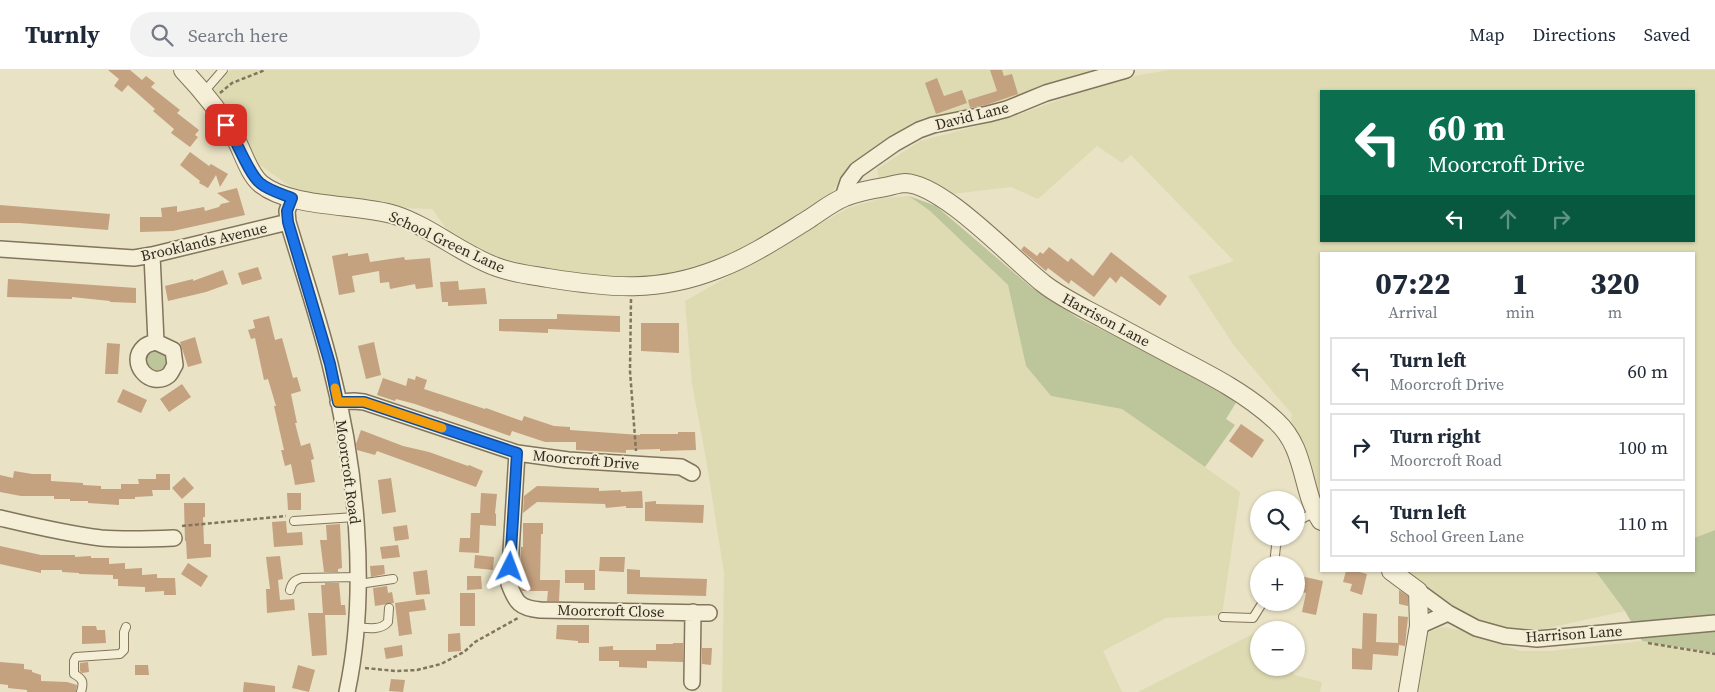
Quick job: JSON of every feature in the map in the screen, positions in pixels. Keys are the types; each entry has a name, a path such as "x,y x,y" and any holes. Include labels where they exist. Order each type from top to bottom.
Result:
{"street":[{"name":"School Green Lane","path":"183,70 204,93 235,137 254,176 260,183 292,198 398,216 497,268 563,280 632,288 661,286 688,280 721,269 775,240 843,197"},
{"name":"David Lane","path":"843,197 848,182 857,170 919,130 932,125 1006,109 1046,93 1126,70"},
{"name":"Harrison Lane","path":"843,197 905,183 924,187 946,199 1056,293 1218,379 1256,404 1280,424 1293,443 1302,462 1318,516"},
{"name":"Moorcroft Road","path":"292,198 287,211 288,222 330,364 348,460 355,517 358,581 356,627 352,667 347,692"},
{"name":"Brooklands Avenue","path":"0,249 134,258 288,222"},
{"path":"152,255 156,342"},
{"name":"Moorcroft Drive","path":"338,402 364,402 517,453 568,460 681,467 692,473"},
{"path":"517,453 509,584 513,597 519,605 529,609"},
{"path":"0,518 61,532 103,538 140,540 174,538"},
{"name":"Harrison Lane","path":"1391,572 1448,613 1476,628 1505,636 1537,640 1715,623"},
{"path":"1408,692 1419,626 1418,591"},
{"name":"Moorcroft Close","path":"529,609 709,613"},
{"path":"692,682 693,612"},
{"path":"1419,626 1448,613"}],"lane":[{"path":"204,93 223,70"},
{"path":"1305,520 1318,516"},
{"path":"293,518 355,517"},
{"path":"290,590 295,580 302,578 358,581 393,579"},
{"path":"356,627 377,628 384,626 388,622 389,608"},
{"path":"1223,617 1253,618 1257,611"},
{"path":"81,692 84,684 82,679 74,674 74,661 76,657 120,654 124,650 124,632 126,627"}],"path":[{"path":"230,84 265,70"},
{"path":"632,288 630,304 630,371 636,433 636,465"},
{"path":"174,538 174,527 293,518"},
{"path":"352,667 396,671 417,670 441,664 464,652 475,642 518,618 529,609"},
{"path":"1642,642 1715,654"}],"shaded area":[{"path":"230,70 1104,70 1046,86 988,108 923,118 893,138 849,172 821,204 757,242 683,274 613,279 541,269 473,250 448,231 432,209 403,208 342,201 291,187 260,165 240,127 213,91"},
{"path":"1168,70 1715,70 1715,530 1695,538 1695,252 1320,252 1320,500 1290,427 1292,414 1235,347 1188,276 1234,261 1131,155 1122,163 1097,146 1038,199 1011,187 952,194 924,179 903,176 879,179 877,169 920,141 1015,116 1112,80"},
{"path":"909,196 930,211 1008,285 1026,366 1051,396 1122,409 1240,492 1222,615 1166,618 1103,651 1122,692 722,692 724,573 692,384 685,301 848,208 882,198"},
{"path":"1408,572 1598,572 1596,573 1625,611 1526,633 1491,627 1465,616"},
{"path":"1442,627 1465,631 1520,651 1550,651 1642,641 1715,653 1715,692 1419,692 1427,633"},
{"path":"1250,636 1250,676 1298,676 1322,682 1320,692 1138,692"}],"green space":[{"path":"909,196 936,206 1031,287 1078,318 1199,377 1237,401 1226,419 1235,425 1205,467 1122,409 1051,396 1026,366 1008,285 930,211"},
{"path":"153,348 167,355 169,362 162,373 147,371 144,356"},
{"path":"1715,530 1715,653 1642,641 1625,611 1596,572 1695,572 1695,538"}],"building":[{"path":"108,70 130,70 142,80 146,76 155,83 151,87 180,110 177,113 199,130 195,135 198,137 190,147 171,133 174,129 153,111 155,109 128,85 122,92 114,86 119,79"},
{"path":"990,70 1002,70 1004,76 1012,74 1018,94 986,105 970,108 968,100 997,91"},
{"path":"937,78 944,96 962,90 967,103 936,114 925,83"},
{"path":"190,152 209,166 211,164 228,174 220,187 216,175 208,188 199,183 200,181 180,165"},
{"path":"237,188 245,215 173,231 140,232 140,217 162,217 161,208 177,206 177,212 204,207 205,211 219,207 221,204 230,202 217,193"},
{"path":"0,205 110,214 108,230 0,223"},
{"path":"1024,246 1037,256 1040,252 1043,254 1049,247 1068,262 1071,258 1093,276 1111,252 1167,296 1160,306 1121,276 1116,283 1110,277 1094,297 1071,280 1069,284 1048,268 1046,271 1021,250"},
{"path":"348,253 348,256 368,253 370,262 404,257 405,260 430,258 433,287 416,289 415,284 390,289 389,282 380,283 379,271 352,276 355,292 339,295 332,256"},
{"path":"258,267 262,279 242,285 238,273"},
{"path":"223,270 228,284 206,292 168,301 165,286 193,279 193,281"},
{"path":"8,279 136,288 136,303 72,297 72,299 7,297"},
{"path":"458,281 459,290 485,288 487,304 448,306 448,302 442,302 440,282"},
{"path":"557,314 620,316 620,332 548,329 548,333 499,331 499,319 557,319"},
{"path":"269,316 275,340 282,338 293,378 297,377 301,391 291,394 297,423 295,423 301,446 310,443 314,459 311,460 315,482 295,485 291,464 285,466 281,450 284,450 274,406 276,406 268,379 264,380 255,338 251,339 248,330 255,328 253,320"},
{"path":"641,323 679,323 679,353 641,351"},
{"path":"195,337 202,363 188,367 180,342"},
{"path":"374,342 381,375 366,379 358,346"},
{"path":"107,343 120,344 118,374 105,374"},
{"path":"416,376 427,380 424,389 522,421 524,416 554,426 570,427 570,430 640,435 695,432 696,450 626,450 626,453 576,450 576,442 545,442 512,431 510,436 439,411 377,395 383,378 406,386 408,378 415,380"},
{"path":"182,384 191,397 169,412 160,399"},
{"path":"123,389 147,400 141,413 117,402"},
{"path":"1241,424 1264,440 1252,458 1229,441"},
{"path":"361,430 403,446 429,452 483,471 476,487 377,451 375,455 357,450 356,444"},
{"path":"14,471 32,474 51,474 51,481 83,483 83,485 101,486 101,489 121,489 121,484 139,484 138,479 156,479 156,474 170,474 170,490 152,490 153,496 119,499 119,505 54,499 54,496 21,496 0,492 0,475 13,478"},
{"path":"184,477 194,488 182,499 172,488"},
{"path":"391,478 396,512 382,514 378,480"},
{"path":"537,486 599,488 599,491 642,491 643,508 626,508 626,506 606,508 605,504 537,502 523,513 524,496"},
{"path":"287,493 301,493 301,510 288,510"},
{"path":"481,493 497,494 496,526 480,525 479,553 459,552 460,538 470,538 471,513 480,513"},
{"path":"656,501 656,504 704,505 703,523 645,521 645,502"},
{"path":"184,503 205,503 205,517 203,517 204,544 211,544 211,557 187,559"},
{"path":"286,521 287,533 302,532 303,545 274,547 272,522"},
{"path":"523,523 543,523 540,580 560,580 559,601 547,601 548,591 522,591 520,587"},
{"path":"340,524 342,568 338,569 338,572 324,572 320,540 327,540 326,525"},
{"path":"407,525 409,539 395,541 393,527"},
{"path":"398,545 400,557 382,559 380,547"},
{"path":"0,546 41,555 109,558 109,564 125,563 125,569 142,568 142,575 157,574 157,578 175,578 176,595 164,595 164,591 145,592 145,587 118,586 118,579 113,579 113,575 79,574 62,572 62,570 41,570 41,573 0,564"},
{"path":"475,555 494,557 493,570 474,568"},
{"path":"280,556 283,579 278,580 280,600 294,599 295,610 267,613 266,589 270,589 266,557"},
{"path":"600,557 625,557 624,572 599,571"},
{"path":"188,563 208,576 201,587 181,574"},
{"path":"384,565 385,574 371,577 370,566"},
{"path":"627,569 640,570 640,577 707,579 706,596 627,594"},
{"path":"427,570 430,594 416,595 413,572"},
{"path":"565,570 595,570 595,590 584,590 584,583 565,583"},
{"path":"1346,572 1367,574 1362,595 1350,591 1352,584 1343,582"},
{"path":"467,576 481,576 482,589 467,590"},
{"path":"1305,577 1323,581 1316,615 1302,612 1305,611"},
{"path":"325,583 339,583 341,605 345,605 346,615 325,615 327,655 312,656 308,613 323,613 321,585 325,585"},
{"path":"387,586 388,593 392,592 394,603 375,606 373,588"},
{"path":"1399,590 1408,596 1408,606 1399,604"},
{"path":"460,593 475,593 475,626 460,626"},
{"path":"424,599 426,610 409,612 412,634 399,636 395,603"},
{"path":"1363,613 1377,614 1376,642 1398,643 1398,616 1408,617 1405,646 1399,645 1398,656 1373,654 1372,670 1352,669 1352,648 1362,649"},
{"path":"557,625 589,625 589,643 556,639"},
{"path":"82,626 96,626 97,630 105,630 106,643 82,644"},
{"path":"460,633 461,651 448,652 448,634"},
{"path":"683,643 683,662 647,661 647,668 619,667 619,661 599,661 599,647 613,646 613,650 656,650 656,644"},
{"path":"402,645 403,656 386,659 384,648"},
{"path":"702,648 712,648 711,665 702,664"},
{"path":"0,662 24,664 24,669 32,670 32,672 41,675 41,681 67,682 77,685 76,692 27,692 27,690 8,688 8,685 0,684"},
{"path":"88,662 89,672 82,673 80,671 80,663"},
{"path":"135,665 148,665 149,675 135,675"},
{"path":"298,665 315,670 309,692 292,688"},
{"path":"391,679 405,680 403,692 389,691"},
{"path":"244,682 275,686 275,692 243,692"}],"slow traffic":[{"path":"335,388 338,402 364,402 442,428"}],"route":[{"path":"226,125 235,137 254,176 260,183 292,198 287,211 288,222 330,364 338,402 364,402 517,453 510,567"}]}
